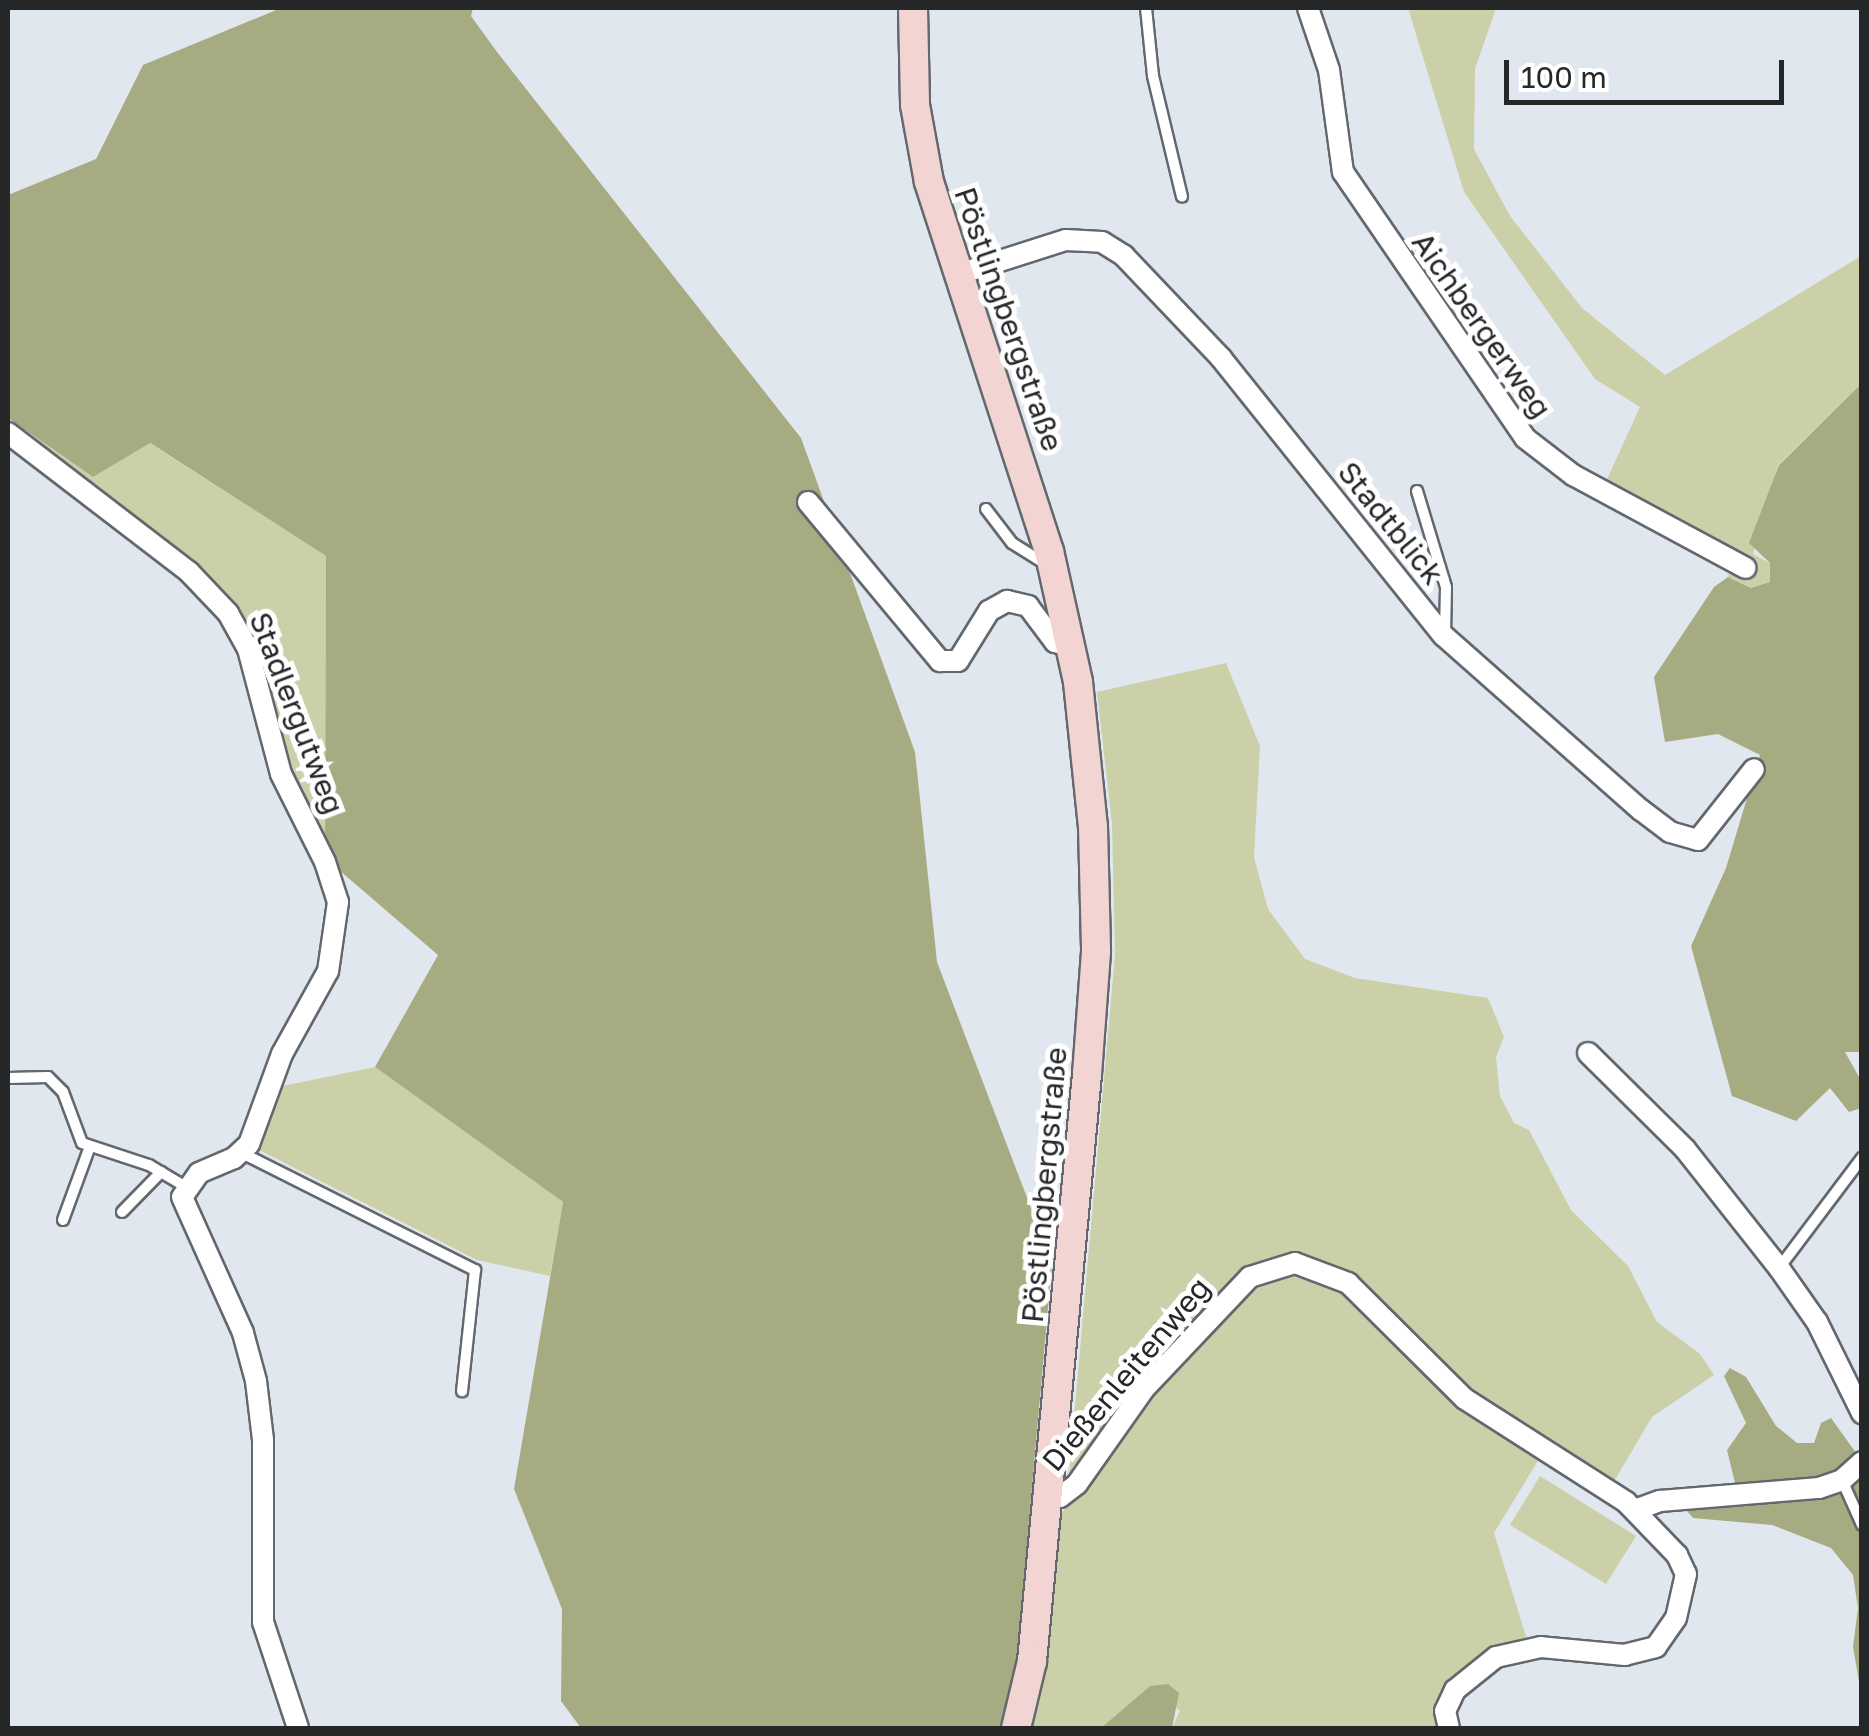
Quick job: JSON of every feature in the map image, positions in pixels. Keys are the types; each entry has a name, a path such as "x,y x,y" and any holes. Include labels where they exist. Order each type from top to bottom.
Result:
{"main road":[{"name":"Pöstlingbergstraße","path":"913,8 921,143 1052,566 1071,646 1093,826 1096,952 1032,1661 1016,1728"}],"street":[{"name":"Aichbergerweg","path":"1308,8 1329,70 1343,172 1525,438 1588,484 1746,568"},
{"name":"Stadtblick","path":"961,273 1080,238 1124,256 1220,358 1444,636 1641,810 1687,840 1708,832 1754,769"},
{"name":"Stadlergutweg","path":"8,433 188,572 228,614 248,650 281,774 332,882 339,920 334,955 282,1054 242,1153"},
{"path":"808,502 940,661 958,660 990,611 1007,601 1028,606 1055,642 1071,646"},
{"path":"1588,1053 1686,1149 1779,1268 1816,1322 1862,1413"},
{"path":"242,1153 186,1186 188,1222 236,1318 256,1381 263,1440 263,1622 298,1728"},
{"name":"Dießenleitenweg","path":"1048,1496 1060,1497 1077,1484 1144,1389 1229,1296 1266,1267 1295,1263 1348,1284 1464,1400 1635,1510 1686,1574 1684,1595 1662,1642 1636,1654 1541,1646 1496,1657 1454,1690 1446,1711 1449,1728"},
{"path":"1635,1510 1842,1480 1862,1462"}],"lane":[{"path":"1146,8 1153,76 1182,196"},
{"path":"1417,491 1446,587 1444,636"},
{"path":"986,509 1032,560 1052,566"},
{"path":"8,1078 39,1074 57,1083 75,1137 89,1149 161,1172 186,1186"},
{"path":"63,1220 89,1149"},
{"path":"242,1153 476,1270 462,1391"},
{"path":"1779,1268 1862,1158"},
{"path":"122,1212 161,1172"},
{"path":"1842,1480 1862,1525"}],"green space":[{"path":"281,8 473,8 471,16 497,52 801,438 915,752 937,962 1052,1263 1017,1656 1002,1719 1015,1728 581,1728 561,1701 562,1609 514,1489 563,1202 375,1067 438,955 325,858 326,556 150,443 93,477 8,418 8,195 96,159 143,65"},
{"path":"1408,8 1496,8 1475,69 1474,149 1510,216 1582,308 1665,375 1861,256 1861,384 1778,465 1753,554 1770,563 1771,582 1752,588 1728,577 1734,552 1604,486 1640,407 1595,379 1464,192"},
{"path":"1861,384 1862,1052 1845,1052 1859,1077 1861,1108 1849,1112 1830,1088 1796,1121 1732,1096 1691,946 1726,868 1760,755 1718,734 1665,742 1654,677 1714,587 1728,577 1751,588 1770,582 1770,563 1749,543 1779,465"},
{"path":"29,433 93,477 149,443 326,556 325,858 282,767 229,603 89,495"},
{"path":"1226,663 1260,746 1254,857 1268,909 1305,959 1355,978 1488,998 1504,1037 1496,1057 1500,1096 1514,1123 1529,1130 1571,1210 1628,1266 1657,1322 1700,1354 1714,1375 1652,1417 1613,1483 1514,1425 1450,1375 1369,1290 1296,1255 1262,1261 1223,1291 1140,1382 1069,1474 1115,955 1112,824 1097,692"},
{"path":"375,1067 563,1202 550,1276 477,1260 255,1148 278,1087"},
{"path":"1294,1269 1344,1290 1483,1421 1539,1459 1494,1533 1528,1643 1459,1675 1451,1728 1172,1728 1180,1711 1150,1686 1101,1728 1025,1728 1058,1518 1151,1393 1254,1283"},
{"path":"1730,1368 1746,1377 1776,1426 1797,1443 1814,1443 1821,1423 1831,1418 1861,1460 1861,1693 1853,1647 1858,1608 1853,1575 1831,1548 1772,1525 1693,1518 1687,1511 1737,1491 1727,1450 1746,1423 1724,1376"},
{"path":"1540,1476 1636,1536 1606,1584 1510,1525"},
{"path":"1168,1684 1179,1693 1172,1728 1101,1728 1150,1686"}]}
